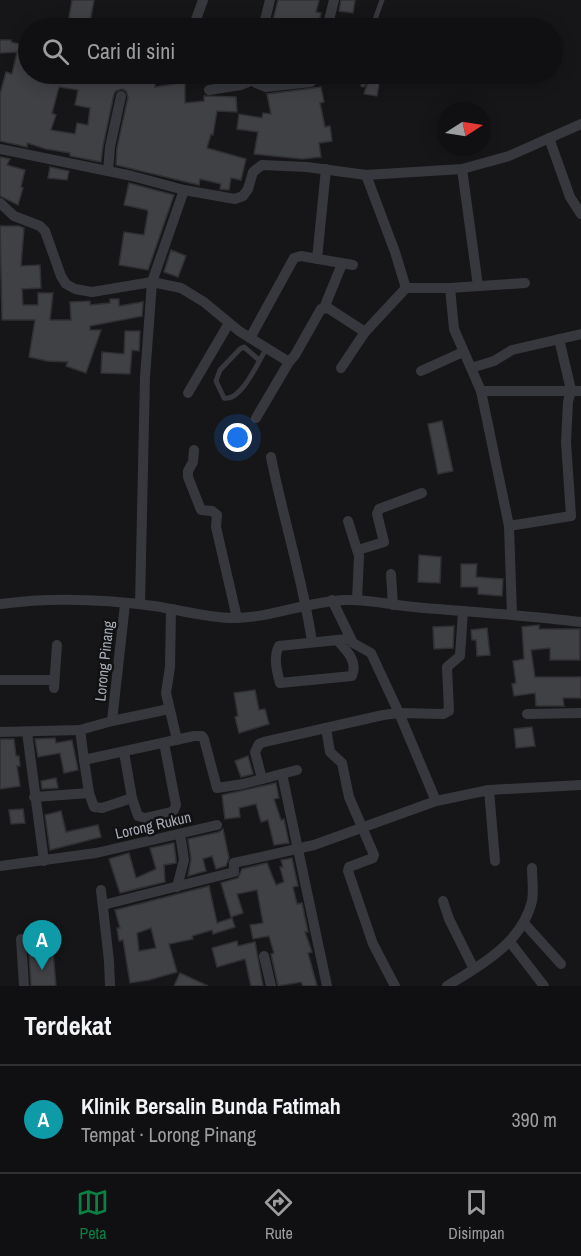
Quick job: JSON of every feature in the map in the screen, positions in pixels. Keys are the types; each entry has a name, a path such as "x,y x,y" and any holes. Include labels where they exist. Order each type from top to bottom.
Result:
{"street":[{"path":"197,18 203,0"},
{"path":"266,18 270,0"},
{"path":"330,18 334,0"},
{"path":"209,90 242,84"},
{"path":"262,84 266,87 296,84"},
{"path":"108,171 110,147 121,96"},
{"path":"0,149 108,171 184,190 235,199 243,196 248,189 253,172 262,165 271,164 366,175 462,169 509,156 581,124"},
{"path":"549,138 570,196 581,214"},
{"path":"462,169 478,286"},
{"path":"317,259 326,170"},
{"path":"366,175 406,288"},
{"path":"140,604 145,379 152,282 184,190"},
{"path":"0,203 14,216 34,223 45,231 61,276 66,284 75,289 92,292 152,282 181,288 193,294 229,324 289,362"},
{"path":"250,338 294,258 301,256 348,264 324,308 319,311 256,418"},
{"path":"341,368 365,332 406,288 450,288 525,283"},
{"path":"450,288 454,329 481,391 509,526 512,615"},
{"path":"324,308 335,312 365,332"},
{"path":"188,393 229,324"},
{"path":"471,369 494,361 512,350 581,334"},
{"path":"559,339 576,390"},
{"path":"421,371 463,352"},
{"path":"481,391 576,390"},
{"path":"509,526 576,516 566,442 568,402 576,390"},
{"path":"194,450 188,477 201,510 212,511 217,515 216,527 237,618"},
{"path":"271,457 279,500 307,604 312,642"},
{"path":"357,550 384,542 377,514 379,509 422,493"},
{"path":"348,521 357,550 357,600"},
{"path":"391,574 393,605"},
{"path":"0,601 62,600 140,604 207,616 237,618 269,614 332,600 357,600 581,622"},
{"path":"332,600 353,643 371,653 436,801"},
{"name":"Lorong Pinang","path":"112,721 125,604"},
{"path":"171,609 170,667 166,693 177,740"},
{"path":"262,779 255,752 259,744 399,713 443,714 449,711 447,667 460,656 464,611"},
{"path":"342,640 352,656 354,672 352,676 282,684 277,667 277,648 283,645 312,642 342,640"},
{"path":"0,680 54,684 57,645"},
{"name":"Lorong Pinang","path":"0,732 81,730 112,721 170,710"},
{"path":"527,714 581,713"},
{"path":"326,728 330,752 339,759 343,767 349,797 374,857 349,867 348,872 374,944 395,986"},
{"path":"81,730 89,793 94,807 98,808 132,798"},
{"path":"27,732 44,861"},
{"path":"84,760 199,735 204,739 217,788 297,770"},
{"path":"124,752 136,812 141,817 171,812 176,808 164,743"},
{"path":"282,774 327,986"},
{"path":"103,905 234,872 234,863 329,840 360,826 436,801 489,790 581,785"},
{"path":"489,790 495,861"},
{"path":"34,796 89,793"},
{"name":"Lorong Rukun","path":"0,866 96,853 217,825"},
{"path":"177,886 184,860 180,834"},
{"path":"447,986 510,942 524,923 532,898 532,868"},
{"path":"101,890 110,986"},
{"path":"443,901 449,919 474,969"},
{"path":"524,923 561,964"},
{"path":"21,939 24,986"},
{"path":"510,942 544,986"},
{"path":"264,956 271,986"}],"lane":[{"path":"376,18 382,0"},
{"path":"259,360 244,347 220,370 216,381 224,398 233,397 243,387 266,349"}],"building":[{"path":"72,0 94,0 91,18 69,18"},
{"path":"278,0 319,0 316,12 321,13 320,18 274,18"},
{"path":"341,0 355,0 353,13 339,11"},
{"path":"0,40 11,40 18,44 18,84 155,84 155,87 185,84 185,103 204,101 204,96 236,97 237,112 217,111 213,135 211,134 207,148 246,159 241,180 231,178 229,190 220,189 221,184 200,179 199,185 116,165 117,148 128,97 126,91 122,89 114,94 101,162 70,156 70,153 27,143 27,147 0,141 0,94 6,72 12,74 17,52 0,53","holes":["59,87 78,90 75,105 90,108 88,125 77,123 75,134 51,130 56,115 52,113"]},
{"path":"367,84 379,84 377,96 364,94"},
{"path":"321,87 324,102 320,103 325,127 330,126 332,141 319,143 321,157 302,159 254,154 258,132 237,129 239,114 262,118 263,113 271,114 267,94"},
{"path":"0,157 10,159 7,165 25,170 18,205 0,196"},
{"path":"50,167 69,171 67,180 48,178"},
{"path":"129,183 174,195 148,270 119,265 124,232 144,235 148,212 124,205"},
{"path":"0,226 24,228 21,266 40,265 41,288 22,289 23,305 38,305 38,293 53,293 50,320 71,320 70,302 90,301 90,305 110,303 110,299 119,299 119,306 143,302 142,316 90,326 90,330 101,330 86,373 66,366 68,362 29,357 35,320 2,320"},
{"path":"171,250 186,256 178,277 164,272"},
{"path":"125,331 140,331 139,351 132,350 130,374 101,373 102,352 124,354"},
{"path":"442,421 453,471 438,474 428,424"},
{"path":"419,555 441,557 440,583 418,582"},
{"path":"461,564 477,564 476,577 503,579 502,596 478,594 478,587 461,587"},
{"path":"539,625 539,629 580,629 580,660 550,660 550,648 531,650 535,677 581,677 581,698 563,698 564,706 536,706 535,693 514,696 512,684 516,683 513,661 524,659 522,627"},
{"path":"454,626 453,648 434,649 433,627"},
{"path":"487,628 490,655 477,656 476,640 472,640 471,630"},
{"path":"255,690 259,710 265,709 269,724 239,733 235,717 238,716 234,693"},
{"path":"532,727 535,746 516,748 514,729"},
{"path":"55,738 56,743 72,740 78,770 64,773 60,753 38,757 35,739"},
{"path":"0,739 14,739 16,756 19,756 20,766 17,766 20,786 0,789"},
{"path":"248,756 253,774 241,777 235,761"},
{"path":"56,778 58,788 42,789 41,781"},
{"path":"276,783 279,798 274,799 281,820 284,819 289,843 274,845 268,820 261,822 256,804 239,808 240,817 225,819 222,795"},
{"path":"23,809 25,823 11,824 9,810"},
{"path":"61,811 66,832 98,825 101,837 50,850 45,815"},
{"path":"223,829 229,858 226,866 216,869 212,856 203,859 206,871 188,876 191,859 188,839"},
{"path":"174,843 176,863 164,865 165,882 120,893 109,859 129,853 136,878 156,869 150,848"},
{"path":"292,858 298,886 293,887 297,904 302,903 308,932 305,932 312,952 308,953 317,986 303,986 301,982 278,986 271,954 274,953 269,936 253,939 250,925 263,923 257,890 237,894 243,913 231,917 221,883 238,878 242,869 267,863 276,885 284,882 280,867 283,867 281,860"},
{"path":"209,886 217,923 232,918 235,927 213,934 212,930 192,936 193,939 169,944 177,972 130,983 123,940 119,941 117,928 120,928 115,910","holes":["151,928 156,948 139,951 137,933"]},
{"path":"237,941 238,946 255,942 263,986 251,986 245,959 217,967 212,948"},
{"path":"53,951 56,986 31,986 29,953"},
{"path":"180,973 208,986 174,986"}],"place":[{"name":"Klinik Bersalin Bunda Fatimah","path":"42,970"}]}
